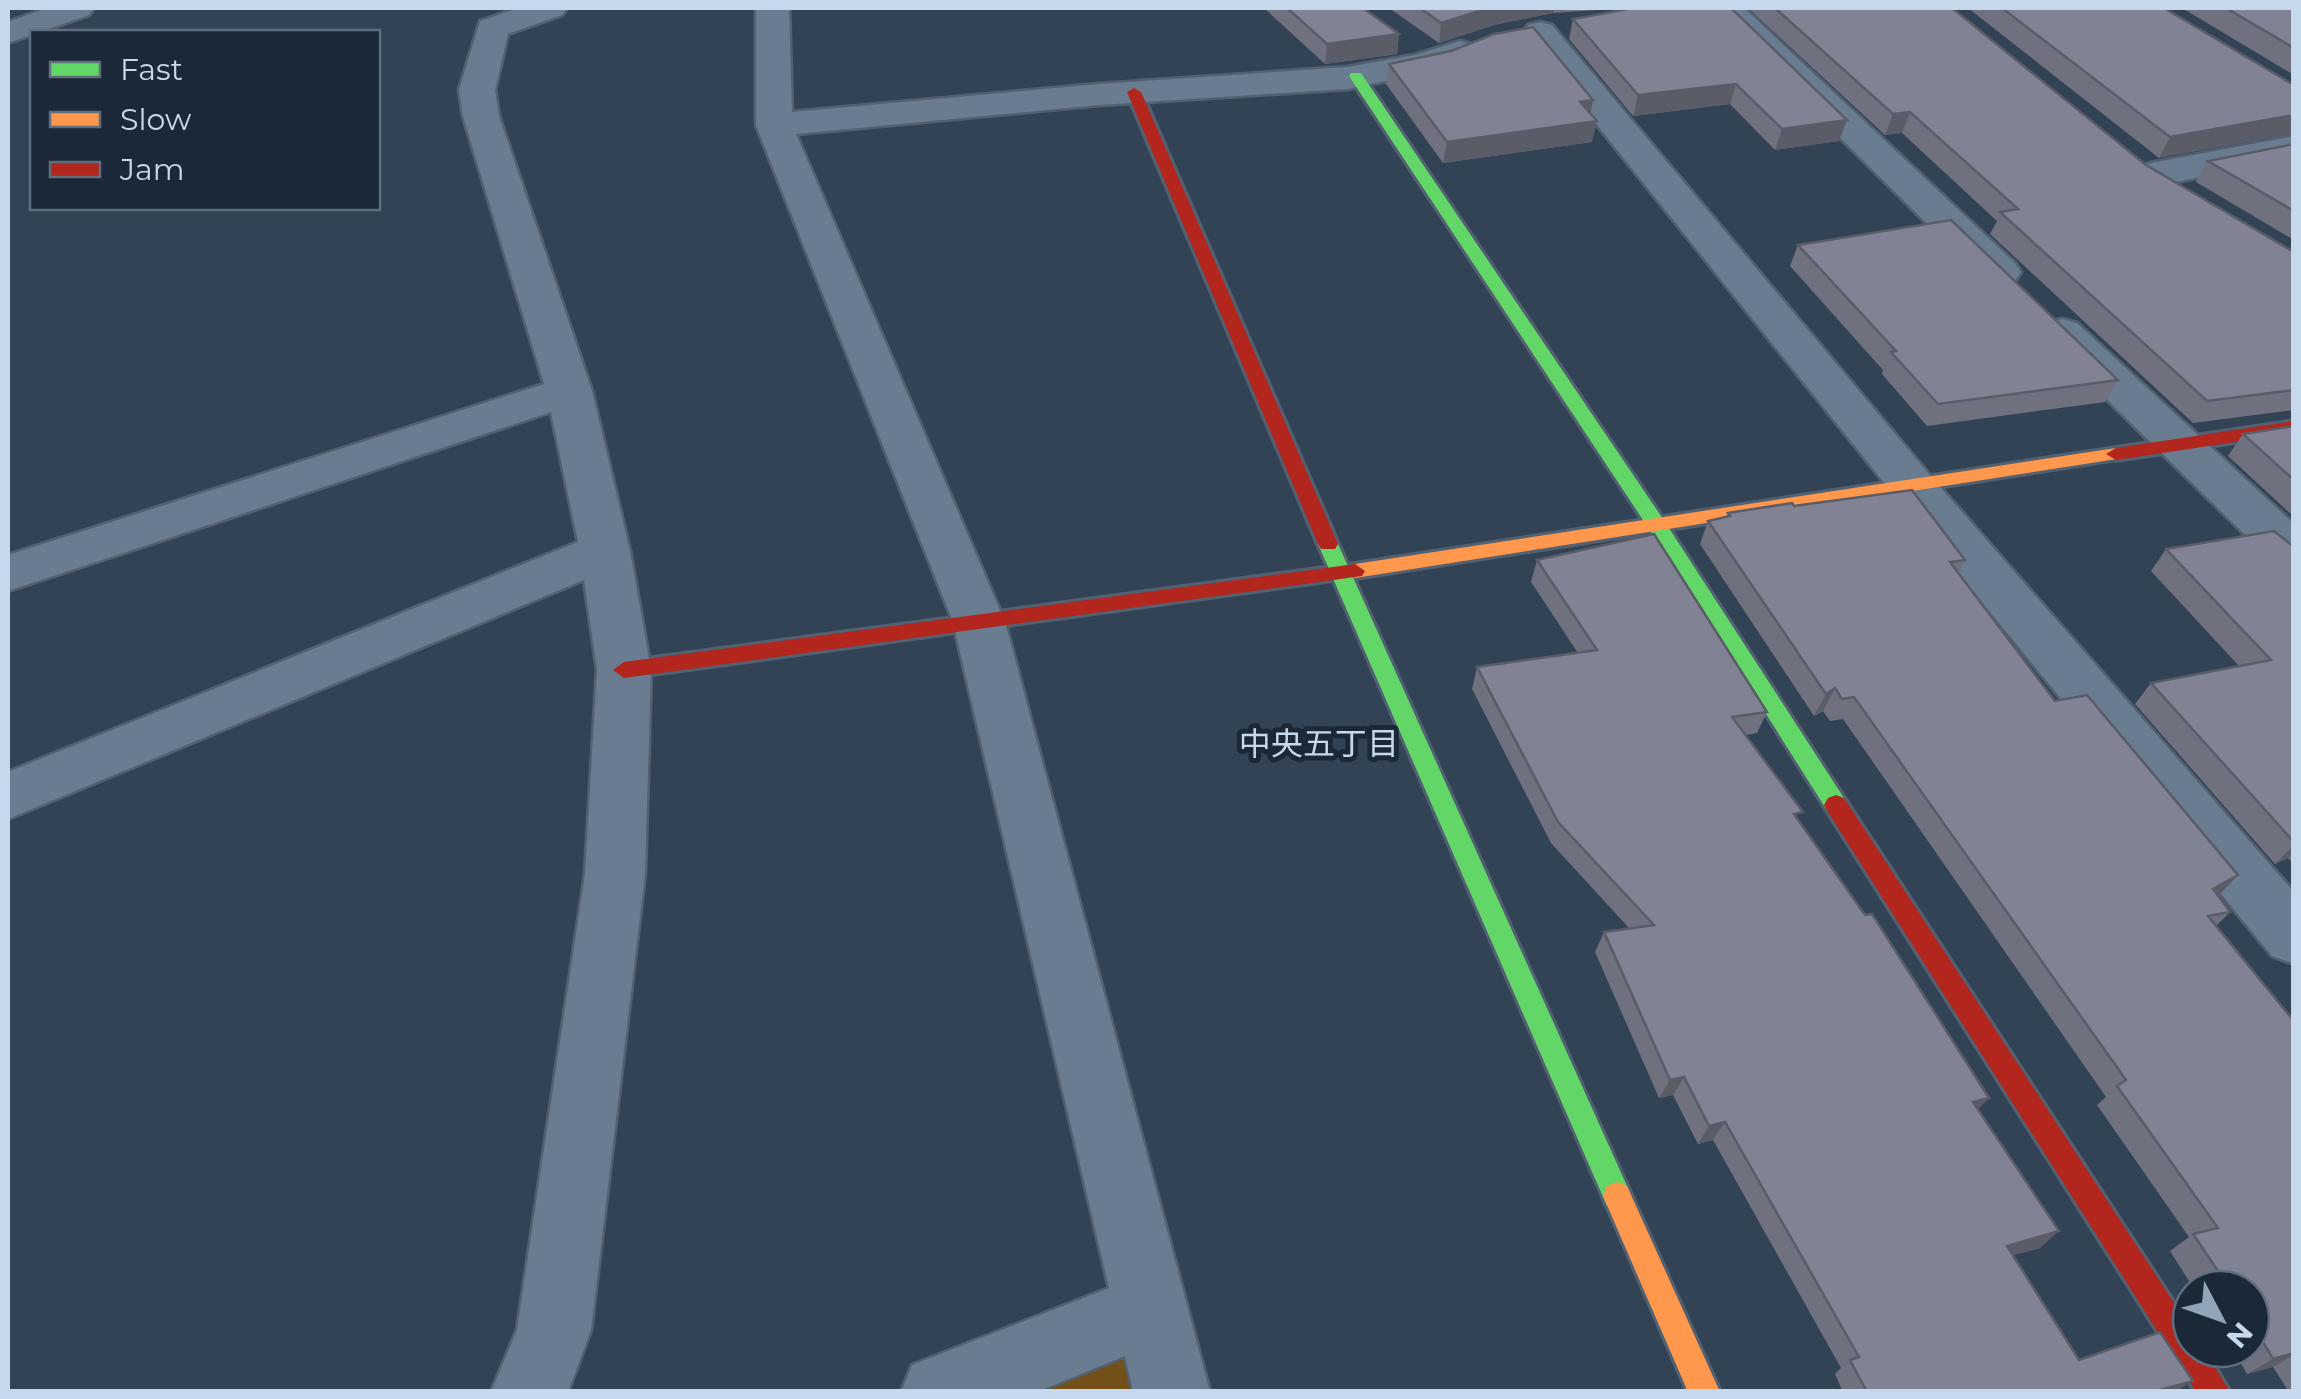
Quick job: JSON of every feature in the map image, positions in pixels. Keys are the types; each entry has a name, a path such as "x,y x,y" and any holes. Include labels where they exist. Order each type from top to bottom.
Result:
{"street":[{"path":"8,33 77,8"},
{"path":"529,1392 554,1330 615,874 624,670 605,551 569,391 481,116 477,90 492,28 550,8"},
{"path":"772,8 774,125 979,622 1172,1392"},
{"path":"1724,8 2294,553"},
{"path":"1396,33 1436,62"},
{"path":"774,125 1356,76 1436,62 1531,33 2294,937"},
{"path":"1356,76 1656,524 2214,1392"},
{"path":"1134,92 1340,573 1704,1392"},
{"path":"2151,175 2294,147"},
{"path":"2121,151 2198,204"},
{"path":"8,572 569,391"},
{"path":"624,670 1340,573 2294,427"},
{"path":"8,796 605,551"},
{"path":"939,1392 1154,1308"}],"shaded area":[{"path":"1154,1308 1172,1392 939,1392"}],"building":[{"path":"1287,8 1363,8 1399,34 1327,44"},
{"path":"1420,8 1489,8 1441,23"},
{"path":"1633,8 1731,8 1847,120 1782,129 1736,84 1638,95 1573,19"},
{"path":"1775,8 1952,8 2146,165 2294,252 2294,390 2207,401 2000,212 2018,209 1910,112 1893,114"},
{"path":"2002,8 2164,8 2294,85 2294,115 2170,137"},
{"path":"2226,8 2294,8 2294,48"},
{"path":"1533,27 1593,100 1580,102 1597,121 1447,142 1389,64 1451,51 1494,34"},
{"path":"2294,144 2294,211 2208,161"},
{"path":"1951,220 2118,380 1938,404 1891,352 1896,351 1798,245"},
{"path":"2294,426 2294,480 2243,434"},
{"path":"1912,490 1965,560 1950,562 2055,701 2087,695 2238,875 2213,889 2230,912 2208,916 2294,1021 2294,1353 2273,1359 2271,1356 2271,1269 2217,1269 2193,1234 2218,1228 2117,1086 2126,1080 1854,697 1842,699 1835,688 1826,694 1708,521 1730,516 1728,513 1792,503 1794,506"},
{"path":"2274,531 2294,547 2294,842 2151,683 2271,660 2166,549"},
{"path":"1654,534 1767,712 1732,717 1803,812 1794,814 1865,915 1872,914 1989,1098 1973,1102 2059,1231 2007,1246 2079,1360 2160,1332 2171,1348 2171,1369 2185,1369 2193,1381 2162,1392 1867,1392 1850,1360 1859,1357 1725,1122 1709,1126 1684,1077 1670,1080 1604,932 1654,925 1558,822 1477,667 1597,650 1537,560"}],"traffic: fast":[{"path":"1356,76 1656,524 1836,805"},
{"path":"1328,544 1617,1196"}],"traffic: slow":[{"path":"1355,571 2116,454"},
{"path":"1617,1196 1704,1392"}],"traffic: jam":[{"path":"1134,92 1328,544"},
{"path":"2116,454 2294,427"},
{"path":"624,670 1355,571"},
{"path":"1836,805 2214,1392"}],"district":[{"name":"中央五丁目","path":"1319,744"}]}
